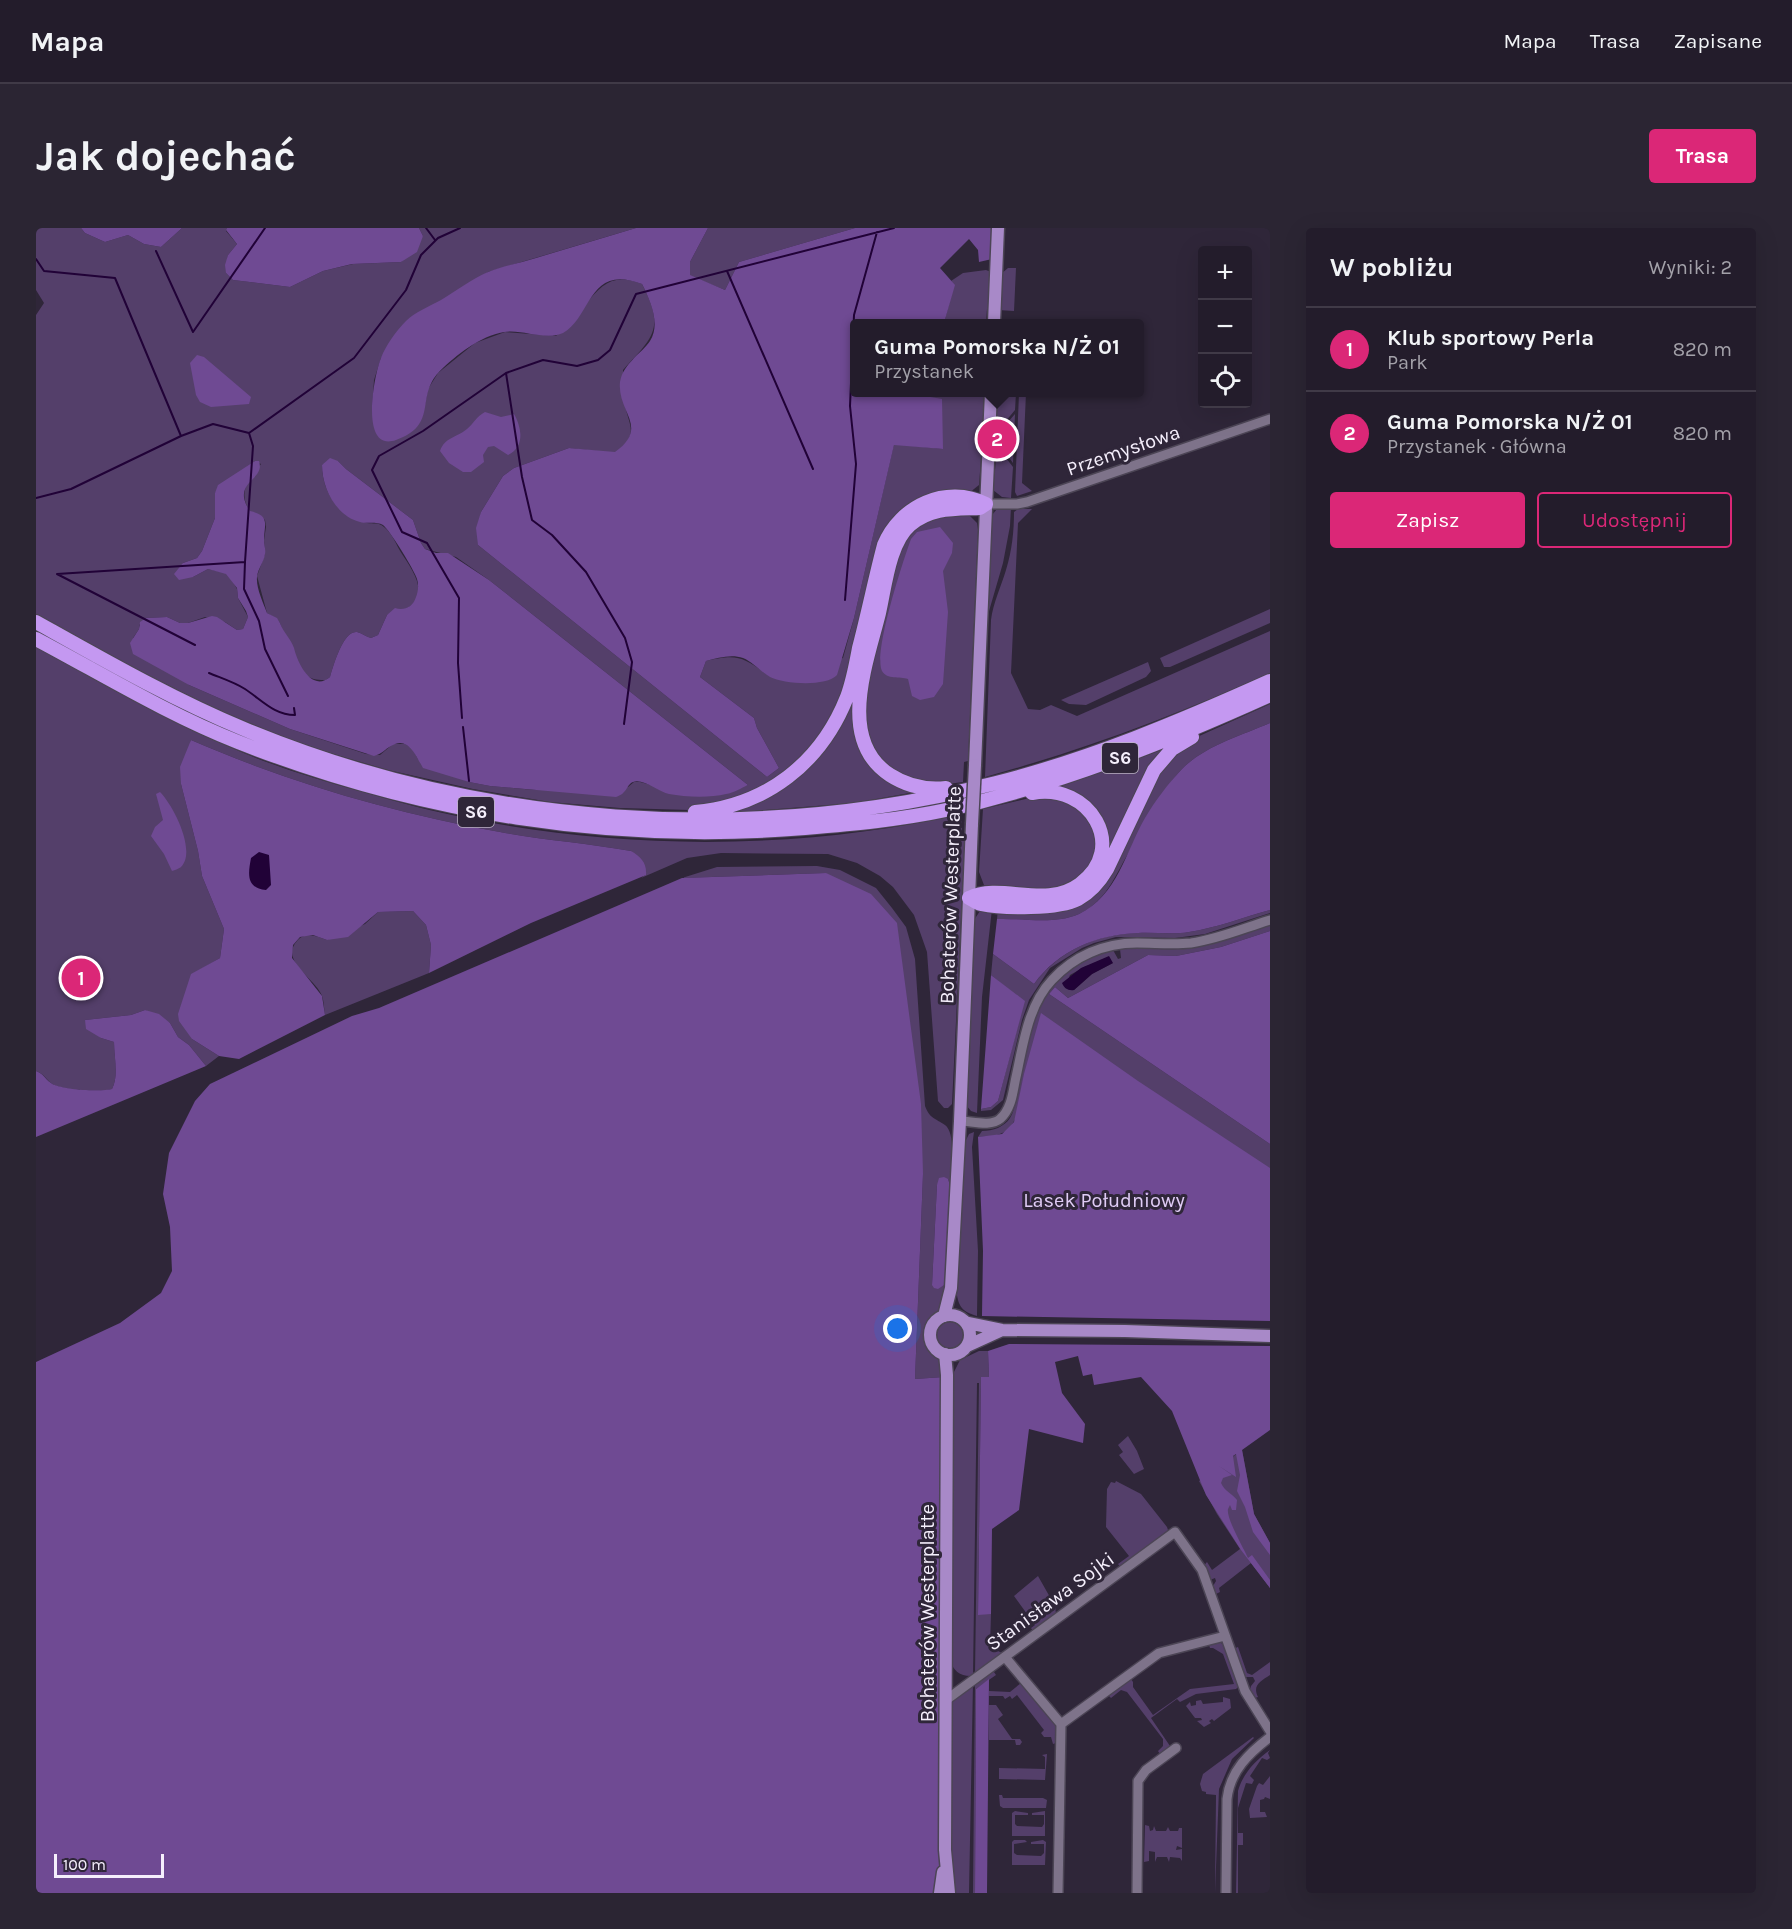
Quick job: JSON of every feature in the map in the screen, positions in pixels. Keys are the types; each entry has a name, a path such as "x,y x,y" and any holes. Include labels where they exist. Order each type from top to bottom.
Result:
{"highway":[{"path":"634,818 705,812 730,807 767,792 798,769 827,735 847,696 884,545 893,526 908,511 935,500 960,497 975,499 986,504"},
{"path":"986,504 980,507 932,512 909,526 900,536 864,674 859,700 859,715 861,733 866,747 885,772 902,782 942,789 996,783"},
{"name":"S6","path":"36,622 204,712 260,736 316,756 369,773 472,798 534,808 634,818 722,819 826,813 890,805 996,783 1100,751 1164,727 1270,681"},
{"name":"S6","path":"36,639 179,715 235,741 313,770 366,786 458,808 520,819 633,831 754,832 891,820 987,800 1104,764 1270,695"},
{"path":"987,800 1041,791 1068,795 1087,807 1094,816 1100,831 1100,858 1081,884 1063,893 1036,896 979,892 969,898 979,904 1028,906 1050,906 1079,899 1101,881 1154,770 1164,757 1179,744 1248,705"}],"main road":[{"path":"994,319 998,228"},
{"name":"Bohaterów Westerplatte","path":"944,1316 951,1288 960,1120 991,397"},
{"name":"Bohaterów Westerplatte","path":"951,1288 963,1320"},
{"path":"1002,1330 967,1346 962,1351 949,1354 934,1347 930,1335 933,1324 944,1316 1002,1330 1270,1336"},
{"path":"963,1320 970,1331 967,1346"},
{"name":"Bohaterów Westerplatte","path":"949,1354 947,1375 945,1850 949,1893"},
{"name":"Bohaterów Westerplatte","path":"940,1893 945,1850"}],"street":[{"name":"Przemysłowa","path":"986,504 1027,502 1270,418"},
{"path":"960,1120 994,1122 1000,1119 1006,1111 1012,1097 1031,1016 1039,997 1056,975 1081,957 1119,944 1174,945 1206,941 1270,920"},
{"name":"Stanisława Sojki","path":"946,1700 1176,1532 1202,1570 1225,1636"},
{"path":"1061,1724 1159,1653 1225,1636 1246,1694 1270,1731"},
{"path":"1005,1657 1061,1724 1058,1893"},
{"path":"1226,1893 1229,1787 1235,1772 1247,1756 1270,1737"},
{"path":"1137,1893 1139,1777 1176,1748"}],"shaded area":[{"path":"36,228 81,228 85,233 105,242 128,235 144,244 161,247 182,228 227,228 226,231 237,244 228,255 226,273 233,280 290,287 323,271 353,264 401,262 423,236 419,228 636,228 488,272 381,358 374,380 372,408 425,404 428,389 438,373 475,343 505,332 556,336 597,291 609,282 623,280 642,284 649,299 654,322 649,340 623,370 624,399 631,428 628,440 615,453 569,448 514,468 503,476 481,512 478,545 767,777 779,768 754,718 700,677 706,661 727,657 741,659 771,677 843,658 894,444 943,449 921,397 986,397 979,485 969,493 921,499 842,697 814,746 763,789 690,810 620,808 550,802 473,789 388,770 283,737 197,701 150,678 36,614 36,315 44,303 36,290","holes":["255,461 261,464 249,481 245,492 246,505 250,512 256,513 265,520 266,527 265,554 257,576 267,613 280,623 296,659 307,676 326,680 330,677 339,650 347,637 357,632 371,638 378,635 387,615 409,607 418,595 414,573 387,530 380,524 367,523 348,515 340,509 329,494 322,465 338,461 413,520 425,549 456,557 489,580 748,785 693,796 640,782 634,782 628,787 535,790 490,786 469,782 418,759 412,748 405,744 393,744 380,755 366,754 290,729 189,685 133,638 139,625 146,618 167,617 180,623 188,623 205,617 225,622 237,630 243,629 248,617 238,598 237,589 226,573 208,569 193,577 183,563 197,558 202,551 215,518 215,493"]},
{"path":"708,228 855,228 739,262 725,290 690,276 690,262"},
{"path":"1008,268 1016,268 1014,311 998,310 1001,274"},
{"path":"986,270 991,272 991,309 987,309 986,319 945,319 954,285 951,281 963,273"},
{"path":"995,397 1016,397 1015,410 1000,428 997,428"},
{"path":"1019,397 1026,397 1022,483 1032,491 1017,496 1015,492"},
{"path":"1015,414 1013,463 1000,446 1000,431"},
{"path":"997,449 1013,467 1011,498 1002,497 993,490"},
{"path":"960,502 976,504 938,506 923,512 909,521 894,541 859,681 855,721 867,757 888,779 915,792 854,803 728,813 787,784 818,756 846,708 867,635 887,550 893,537 907,519 924,508"},
{"path":"1011,507 1003,563 987,618 992,515 997,509"},
{"path":"1018,509 1032,509 1018,523 1011,673 1028,709 1040,710 1051,705 1077,716 1270,631 1270,673 1129,731 985,777 991,620 1010,556 1014,512"},
{"path":"969,515 977,523 978,530 968,761 964,762 963,782 940,785 920,783 896,773 877,755 865,730 866,689 898,550 914,527 936,516"},
{"path":"1270,609 1270,623 1170,667 1164,667 1160,658"},
{"path":"36,647 174,721 255,758 407,804 514,827 642,840 707,842 837,835 962,814 962,835 965,835 952,1104 944,1108 938,1101 927,952 914,915 893,887 880,876 857,863 828,854 721,853 687,858 641,878 645,875 631,851 500,832 421,816 304,783 191,740 181,784 202,876 224,929 220,958 191,975 192,1039 219,1056 206,1066 189,1045 178,1037 170,1023 145,1010 131,1015 85,1020 101,1038 114,1042 116,1072 112,1089 81,1090 56,1086 36,1071"},
{"path":"1148,662 1151,671 1146,677 1086,705 1069,704 1061,700"},
{"path":"1270,704 1270,723 1211,748 1181,770 1158,801 1112,883 1095,904 1079,914 1059,919 997,919 998,908 1082,902 1157,775 1172,756 1197,737"},
{"path":"1169,747 1111,853 1084,891 998,902 999,898 1082,888 1104,834 1054,787"},
{"path":"1043,795 1074,802 1094,827 1096,848 1093,859 1080,878 1057,891 984,885 979,872 983,809"},
{"path":"259,852 269,855 271,885 266,890 259,889 250,879 251,858"},
{"path":"817,866 840,870 876,888 906,927 915,959 925,1106 931,1116 949,1130 952,1144 950,1185 948,1179 937,1185 932,1285 947,1277 946,1289 940,1312 928,1322 925,1333 928,1345 939,1358 944,1377 915,1379 923,1174 826,873 682,878 717,867"},
{"path":"992,909 982,997 977,1113 971,1111 966,1105 974,920 980,911"},
{"path":"1270,910 1270,913 1205,934 1175,938 1116,937 1082,948 1050,968 1029,1000 1003,1100 991,1110 981,1111 998,1101 1024,1002 991,975 993,954 1034,984 1044,972 1067,953 1093,941 1123,934 1189,932"},
{"path":"413,911 426,925 431,945 429,973 325,1015 322,996 300,970 292,956 297,941 307,935 327,940 365,924 378,912"},
{"path":"1270,925 1270,931 1221,947 1176,956 1148,955 1068,998 1055,987 1049,994 1270,1144 1270,1171 1018,1112 1015,1120 1003,1133 978,1137 982,1131 1001,1126 1012,1114 1026,1044 1036,1012 1054,983 1071,968 1091,957 1113,950 1118,959 1121,958 1120,949 1126,947 1190,948 1225,940","holes":["1113,963 1092,974 1074,990 1065,988 1070,975 1086,966"]},
{"path":"1109,956 1113,963 1092,974 1074,990 1065,988 1062,983 1081,968"},
{"path":"974,1132 972,1147 978,1251 977,1316 961,1307 956,1288 964,1144 969,1134"},
{"path":"950,1322 959,1326 963,1335 959,1344 950,1348 941,1344 937,1335 941,1326"},
{"path":"979,1351 988,1351 989,1377 981,1378 978,1614 991,1614 990,1647 1004,1654 975,1675 979,1383 977,1383 973,1676 969,1676 958,1673 950,1660 954,1372 960,1360"},
{"path":"1128,1436 1144,1469 1134,1474 1119,1455 1123,1452 1118,1445"},
{"path":"1242,1450 1254,1514 1270,1543 1270,1588 1251,1563 1219,1588 1220,1592 1216,1594 1213,1586 1215,1578 1210,1580 1205,1564 1207,1562 1212,1570 1240,1549 1199,1481"},
{"path":"1116,1481 1141,1494 1168,1530 1121,1568 1118,1564 1129,1556 1106,1527 1107,1489 1111,1482"},
{"path":"1038,1576 1055,1606 1056,1614 1033,1631 1031,1628 1035,1625 1014,1596"},
{"path":"1219,1642 1226,1649 1239,1686 1236,1689 1196,1694 1180,1702 1177,1699 1151,1718 1170,1746 1161,1756 1158,1751 1163,1746 1163,1739 1127,1692 1121,1690 1111,1698 1108,1695 1131,1679 1133,1687 1153,1715 1190,1689 1234,1684 1223,1654 1210,1648 1209,1645"},
{"path":"1238,1647 1247,1673 1252,1675 1270,1662 1270,1675 1257,1686 1258,1697 1252,1698 1249,1693 1255,1681 1253,1677 1244,1677 1233,1649"},
{"path":"992,1669 996,1675 976,1689 975,1893 973,1893 975,1682"},
{"path":"973,1683 969,1893 953,1893 950,1875 950,1705"},
{"path":"1021,1683 1057,1724 1056,1743 1053,1744 1051,1737 1044,1737 1041,1733 1044,1730 1017,1695 1012,1699 1010,1696 1005,1699 1003,1696 989,1696 989,1691 1010,1692"},
{"path":"1223,1697 1230,1699 1231,1708 1214,1721 1212,1719 1209,1721 1211,1723 1204,1727 1197,1721 1202,1720 1201,1718 1195,1718 1186,1706 1190,1702 1191,1706 1196,1705 1196,1701 1201,1700 1203,1704 1223,1702"},
{"path":"989,1705 996,1705 1003,1715 998,1719 1012,1739 1020,1739 1022,1742 1020,1745 1016,1745 1015,1740 989,1740"},
{"path":"1253,1737 1232,1759 1219,1789 1215,1893 1216,1795 1206,1794 1202,1791 1200,1784 1203,1774"},
{"path":"1270,1750 1268,1753 1270,1758 1267,1760 1262,1758 1250,1776 1254,1780 1252,1784 1246,1783 1238,1808 1238,1833 1243,1833 1243,1845 1238,1845 1238,1893 1236,1893 1238,1791 1243,1778 1260,1758"},
{"path":"1047,1754 1045,1780 999,1779 999,1768 1045,1769 1045,1757 1042,1755"},
{"path":"1270,1776 1270,1799 1265,1797 1260,1800 1260,1812 1265,1812 1267,1817 1250,1818 1249,1809 1257,1786 1259,1783 1263,1785"},
{"path":"999,1795 1003,1798 1043,1798 1047,1800 1046,1808 1003,1808 1000,1806"},
{"path":"1015,1811 1028,1813 1028,1815 1015,1815 1017,1826 1042,1827 1044,1815 1032,1815 1032,1813 1045,1811 1045,1836 1012,1836 1012,1813"},
{"path":"1145,1825 1149,1826 1150,1831 1154,1826 1156,1831 1166,1831 1168,1827 1170,1831 1178,1831 1182,1828 1182,1848 1177,1846 1176,1850 1182,1849 1182,1861 1180,1858 1170,1857 1169,1862 1167,1857 1157,1857 1155,1862 1155,1852 1149,1851 1149,1861 1144,1862"},
{"path":"1014,1840 1027,1842 1014,1844 1014,1853 1017,1855 1041,1856 1044,1853 1044,1844 1031,1844 1031,1842 1043,1840 1046,1842 1045,1865 1012,1865 1012,1842"}],"green space":[{"path":"81,228 182,228 161,247 144,244 128,235 105,242 85,233"},
{"path":"227,228 419,228 423,236 417,252 401,262 352,264 323,271 290,287 233,280 226,273 225,265 228,255 237,244 226,230"},
{"path":"636,228 708,228 690,262 690,275 725,290 739,262 855,228 994,228 992,259 979,262 978,250 969,239 940,268 955,285 945,319 850,319 850,397 942,399 943,449 894,445 854,618 837,675 832,679 815,683 794,683 770,677 743,658 734,656 706,661 700,677 754,718 779,768 767,777 478,545 476,528 481,512 503,476 514,468 569,448 615,452 625,443 630,435 631,427 620,393 621,378 627,366 650,341 655,327 651,305 642,284 624,279 611,281 601,286 573,325 563,333 549,336 504,332 469,347 439,372 432,381 425,410 417,427 396,440 384,441 377,435 372,410 375,380 381,358 402,325 418,312 476,278 500,268"},
{"path":"197,355 204,357 251,397 249,404 211,407 200,402 196,395 190,363"},
{"path":"485,412 501,417 514,414 519,425 519,442 513,452 508,455 494,446 488,447 483,455 484,462 471,472 463,472 449,463 440,451 448,440 467,429"},
{"path":"330,458 338,461 413,520 425,549 436,553 448,553 489,580 748,785 735,792 713,796 690,796 669,794 637,781 631,783 623,793 616,797 490,786 469,782 423,768 411,748 402,743 397,743 374,756 290,729 189,685 133,654 130,643 139,629 140,622 146,618 167,617 180,623 188,623 212,616 237,630 243,629 248,617 238,598 237,588 226,574 208,569 193,577 179,580 174,574 183,563 197,558 202,551 215,518 215,493 218,485 255,461 259,461 260,468 244,493 250,511 264,518 265,522 265,552 257,577 259,590 267,613 277,618 293,645 298,660 311,678 323,681 330,677 339,650 352,633 357,632 371,638 378,635 387,615 395,608 402,609 410,606 418,591 417,579 412,568 383,525 351,519 337,507 328,492 323,474 322,465"},
{"path":"940,527 953,543 952,553 943,571 948,612 943,684 934,697 920,700 912,696 908,679 884,674 880,661 890,606 911,539 917,532"},
{"path":"1270,723 1270,910 1189,932 1122,934 1093,941 1067,953 1044,972 1034,984 993,954 997,919 1059,919 1079,914 1092,906 1112,884 1145,818 1181,770 1211,748"},
{"path":"191,740 304,783 421,816 500,832 631,851 643,861 646,875 531,923 429,973 431,945 426,925 413,911 378,912 348,937 327,940 313,935 300,937 293,945 292,958 322,996 325,1015 239,1059 219,1056 192,1039 179,1021 178,1014 191,974 220,958 224,929 202,876 181,784 180,767"},
{"path":"160,792 177,817 185,840 185,860 181,867 172,871 164,854 151,836 155,827 163,820 156,794"},
{"path":"826,873 871,894 897,923 921,1104 923,1174 915,1379 944,1377 942,1770 940,1859 936,1893 36,1893 36,1362 120,1323 161,1293 172,1271 170,1227 163,1194 169,1153 195,1101 210,1084 352,1016 379,1008 682,878"},
{"path":"1270,931 1270,1144 1049,994 1055,987 1068,998 1148,955 1176,956 1221,947"},
{"path":"991,975 1025,1001 998,1101 991,1107 981,1109"},
{"path":"145,1010 159,1014 170,1023 178,1037 189,1045 206,1066 36,1137 36,1071 51,1083 71,1089 112,1089 116,1072 114,1042 101,1038 86,1029 85,1020 131,1015"},
{"name":"Lasek Południowy","path":"1041,1013 1138,1081 1270,1168 1270,1321 982,1316 983,1251 978,1137 1002,1134 1014,1122 1024,1074"},
{"path":"939,1178 948,1179 950,1185 947,1277 944,1285 938,1289 932,1285 937,1185"},
{"path":"1009,1344 1270,1346 1270,1430 1242,1450 1254,1514 1270,1543 1270,1555 1253,1532 1237,1491 1240,1475 1236,1454 1233,1456 1236,1477 1219,1466 1232,1475 1223,1478 1221,1483 1237,1500 1236,1510 1232,1510 1230,1505 1228,1509 1232,1526 1248,1558 1252,1555 1270,1580 1270,1588 1241,1550 1206,1495 1172,1411 1141,1377 1094,1385 1092,1374 1083,1376 1078,1356 1055,1362 1062,1393 1085,1424 1083,1443 1029,1429 1019,1510 992,1529 991,1614 978,1615 981,1377 989,1377 988,1351"},
{"path":"989,1679 987,1893 975,1893 976,1689"}],"waterway":[{"path":"156,251 193,332 265,228"},
{"path":"426,228 435,240"},
{"path":"36,498 71,489 181,436 213,424 249,433 354,358 406,290 421,255 438,238 460,228"},
{"path":"624,724 632,662 625,638 586,572 552,535 532,520 522,477 506,373 543,360 577,366 598,360 610,350 636,294 894,228"},
{"path":"854,319 877,232"},
{"path":"36,259 44,271 115,278 181,436"},
{"path":"727,271 813,469"},
{"path":"462,718 458,663 459,598 427,543 402,532 372,470 379,456 423,431 506,373"},
{"path":"845,600 856,464 850,397"},
{"path":"195,645 57,574 245,562 253,446 249,433"},
{"path":"245,562 244,589 259,621 265,649 288,696"},
{"path":"209,673 232,682 281,712 295,715 294,708"},
{"path":"463,727 469,781"}],"place":[{"name":"Guma Pomorska N/Ż 01","path":"997,439"},
{"name":"Klub sportowy Perla","path":"81,978"}]}
